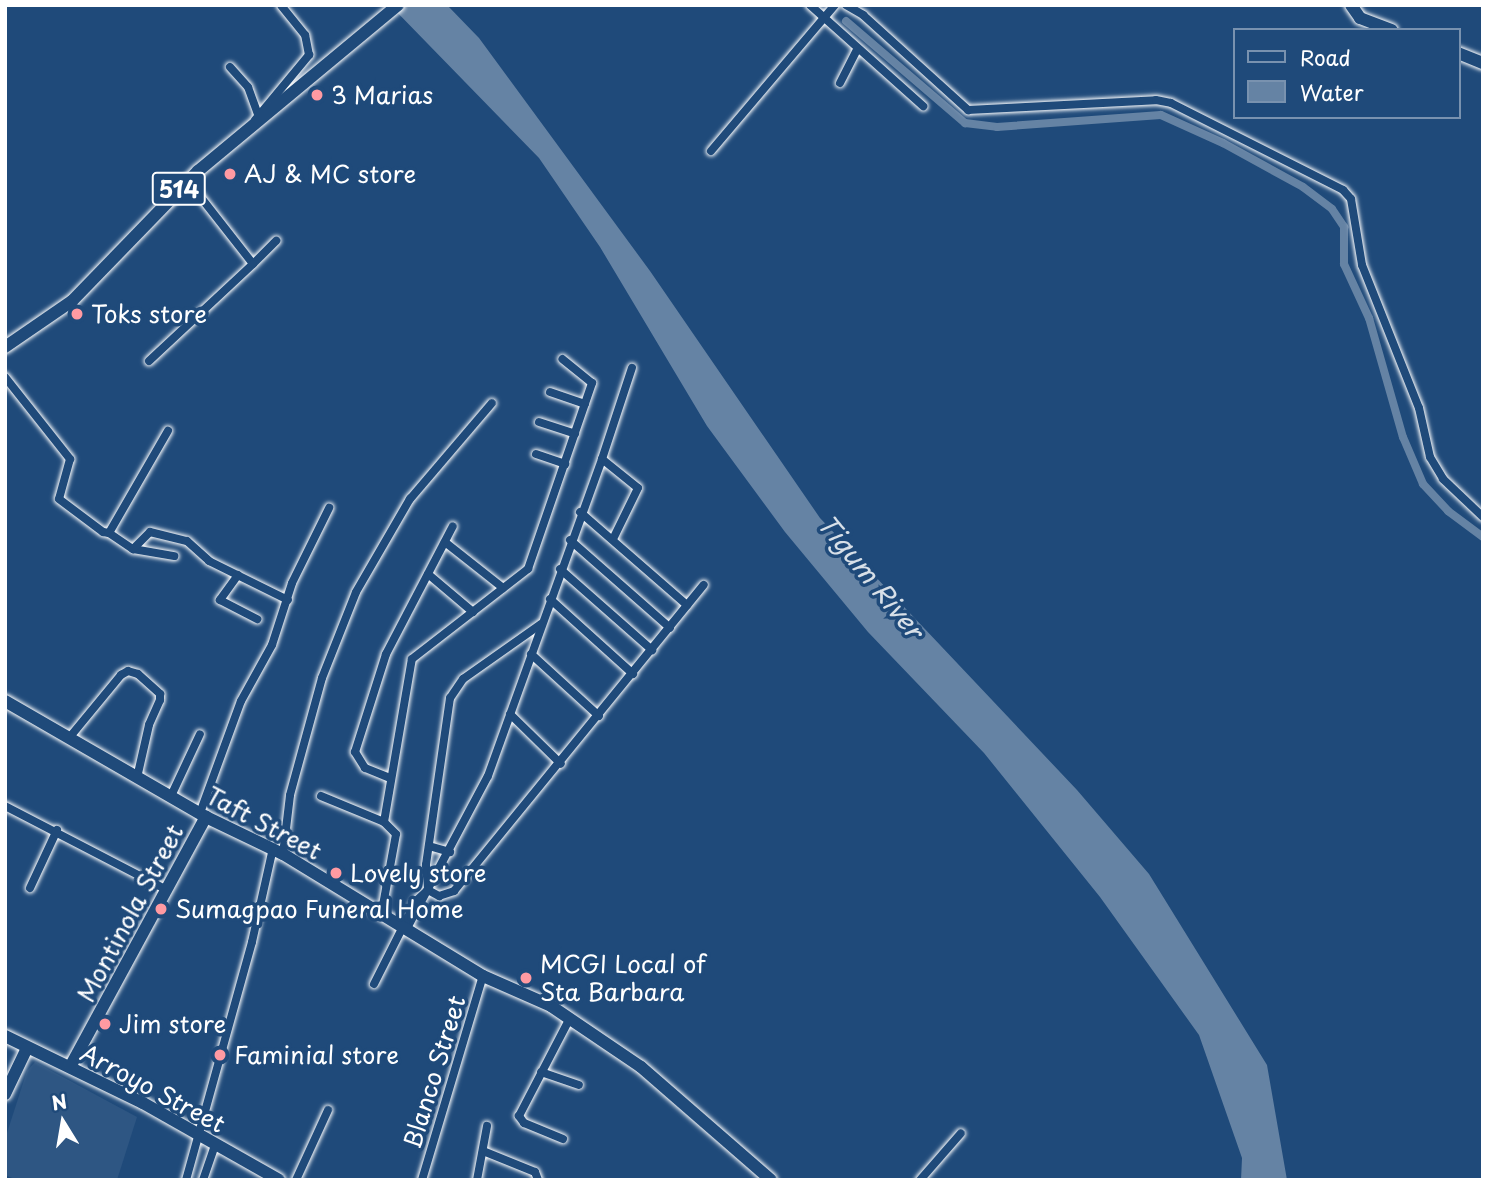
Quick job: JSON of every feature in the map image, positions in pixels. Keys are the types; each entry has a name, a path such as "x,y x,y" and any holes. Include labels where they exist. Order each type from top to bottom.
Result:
{"main road":[{"name":"514","path":"5,347 72,301 188,181 233,140 252,129 398,5"},
{"path":"1351,5 1360,18 1387,28"},
{"path":"1460,54 1483,62"},
{"name":"Taft Street","path":"5,701 203,815 278,851 381,917 483,976 570,1018 641,1067 771,1180"},
{"name":"Montinola Street","path":"70,1067 167,890 203,815"},
{"name":"Arroyo Street","path":"5,1036 70,1067 279,1180"},
{"path":"5,1094 27,1048"}],"street":[{"path":"252,129 258,114 309,55 305,35 281,5"},
{"path":"810,5 923,106"},
{"path":"711,150 835,5"},
{"path":"846,5 863,15 968,110 1139,100 1171,103 1343,190 1351,199 1362,265 1419,408 1430,457 1443,479 1483,517"},
{"path":"840,83 857,49"},
{"path":"230,67 247,87 258,114"},
{"path":"188,181 253,264"},
{"path":"149,361 276,242"},
{"path":"384,822 412,659 528,569 592,383 562,359"},
{"path":"374,984 416,901 428,890 450,852 488,776 632,368"},
{"path":"5,377 70,459 59,499 134,549 174,556"},
{"path":"550,392 585,404"},
{"path":"186,1180 278,851 290,795 322,678 356,592 410,499 492,403"},
{"path":"539,422 575,434"},
{"path":"109,533 168,431"},
{"path":"536,454 565,464"},
{"path":"602,459 638,488 613,539"},
{"path":"203,815 241,701 272,645 288,600 329,508"},
{"path":"580,512 687,606"},
{"path":"390,778 365,768 355,752 386,654 453,526"},
{"path":"134,549 150,533 177,538 288,600"},
{"path":"570,540 670,628"},
{"path":"445,542 503,588"},
{"path":"560,569 652,650"},
{"path":"428,574 473,612"},
{"path":"239,575 220,600 257,619"},
{"path":"428,890 447,896 454,891 561,764 704,585"},
{"path":"550,600 633,674"},
{"path":"428,890 429,845 454,689 541,624"},
{"path":"531,654 599,716"},
{"path":"69,738 121,675 128,671 138,674 160,694 160,700 149,725 137,778"},
{"path":"510,714 561,764"},
{"path":"171,796 200,734"},
{"path":"320,796 384,822 396,834 381,917"},
{"path":"5,806 57,830 167,890"},
{"path":"30,888 57,830"},
{"path":"429,845 450,852"},
{"name":"Blanco Street","path":"422,1180 483,976"},
{"path":"563,1139 520,1120 541,1072 570,1018"},
{"path":"541,1072 579,1085"},
{"path":"296,1180 328,1110"},
{"path":"477,1180 487,1126"},
{"path":"920,1180 961,1133"},
{"path":"203,1180 215,1145"},
{"path":"483,1151 535,1172 538,1180"}],"shaded area":[{"path":"35,1062 137,1117 117,1180 17,1180 5,1175 5,1139 27,1071"}],"water":[{"name":"Tigum River","path":"390,5 447,5 479,38 650,271 820,518 1077,790 1149,874 1267,1065 1287,1180 1241,1180 1242,1158 1199,1035 1100,897 984,753 868,632 785,532 707,426 600,247 539,158"}],"waterway":[{"path":"846,21 965,123 997,127 1161,115 1223,143 1303,187 1332,209 1344,227 1344,264 1369,318 1403,437 1423,484 1448,511 1483,537"}],"place":[{"name":"3 Marias","path":"317,95"},
{"name":"AJ & MC store","path":"230,174"},
{"name":"Toks store","path":"77,314"},
{"name":"Lovely store","path":"336,873"},
{"name":"Sumagpao Funeral Home","path":"161,909"},
{"name":"MCGI Local of Sta Barbara","path":"526,978"},
{"name":"Jim store","path":"105,1024"},
{"name":"Faminial store","path":"220,1055"}]}
